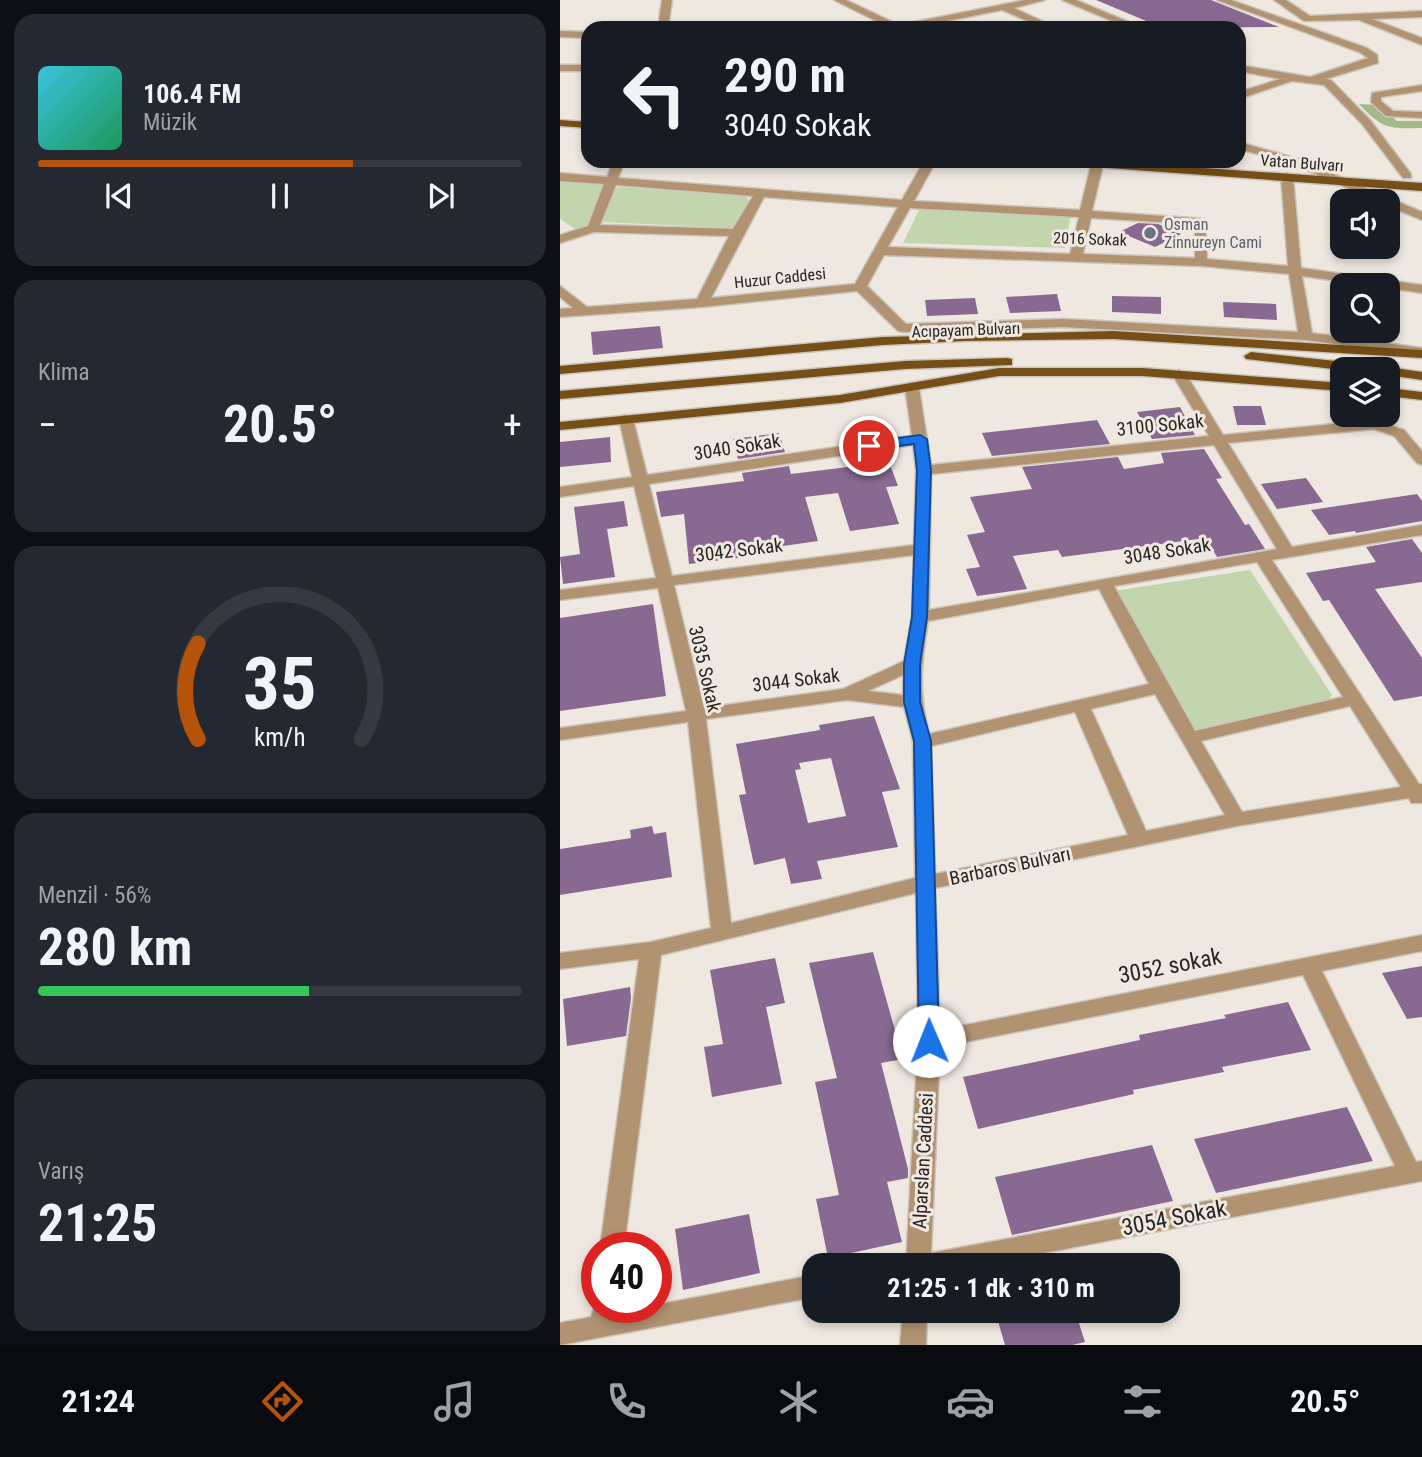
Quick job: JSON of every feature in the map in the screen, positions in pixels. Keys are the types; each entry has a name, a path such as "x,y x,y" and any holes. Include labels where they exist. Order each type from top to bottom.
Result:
{"main road":[{"path":"560,117 581,118"},
{"path":"560,123 581,124"},
{"name":"Vatan Bulvarı","path":"1246,165 1422,177"},
{"name":"Vatan Bulvarı","path":"1144,168 1422,187"},
{"path":"560,370 883,341 965,337 1113,335 1422,353"},
{"name":"Acıpayam Bulvarı","path":"560,382 905,349 1018,345 1133,345 1330,365"},
{"name":"Acıpayam Bulvarı","path":"560,395 905,365 991,362 1180,366 1330,378"},
{"path":"560,426 840,399 999,372 1179,374 1330,386"},
{"path":"1400,373 1422,376"},
{"path":"1400,385 1422,387"},
{"path":"1400,393 1422,396"}],"street":[{"path":"664,21 667,0"},
{"path":"839,0 883,21"},
{"path":"930,21 1011,3 1040,0"},
{"path":"1067,0 1120,21"},
{"path":"1222,0 1363,50 1373,57 1374,61 1314,79"},
{"path":"1283,0 1308,19 1422,15"},
{"path":"1011,3 1041,21"},
{"path":"1359,17 1422,41"},
{"path":"560,34 581,35"},
{"path":"560,68 581,68"},
{"path":"1246,69 1291,79 1327,82 1358,114 1407,177"},
{"path":"1246,94 1291,79"},
{"path":"1422,88 1376,95 1376,102 1390,114 1422,115"},
{"path":"1246,147 1315,169 1422,216"},
{"path":"593,228 617,168"},
{"path":"926,168 860,287 903,328 1063,323 1307,336 1422,353"},
{"path":"1076,256 1096,168"},
{"path":"560,177 906,204 1201,222 1201,262"},
{"path":"1287,177 1295,271 1307,336"},
{"path":"702,303 760,193"},
{"path":"560,227 566,237 593,228 737,233"},
{"name":"2016 Sokak","path":"881,251 1201,262 1295,271 1422,289"},
{"name":"Huzur Caddesi","path":"560,313 702,303 860,287"},
{"path":"560,290 584,311"},
{"path":"1179,374 1286,551"},
{"name":"Alparslan Caddesi","path":"912,388 924,470 920,617 912,664 912,702 922,741 929,1041 919,1253"},
{"name":"3035 Sokak","path":"626,419 662,580 696,713 722,932"},
{"name":"3100 Sokak","path":"924,470 1219,438 1375,425 1399,433 1422,460"},
{"name":"3040 Sokak","path":"560,492 920,439"},
{"name":"3048 Sokak","path":"920,617 1286,551 1422,530"},
{"name":"3042 Sokak","path":"560,595 923,549"},
{"path":"1262,557 1353,700 1419,794"},
{"path":"1104,583 1160,687 1237,819"},
{"path":"846,694 912,664"},
{"path":"922,741 1160,687"},
{"name":"3044 Sokak","path":"560,734 846,694 912,702"},
{"path":"1190,738 1353,700"},
{"path":"1080,704 1140,839"},
{"name":"Barbaros Bulvarı","path":"560,961 651,950 926,883 1237,819 1419,794"},
{"name":"3052 sokak","path":"929,1041 1422,943"},
{"path":"614,1232 651,950"},
{"path":"1308,964 1416,1172"},
{"name":"3054 Sokak","path":"989,1253 1416,1172"},
{"path":"672,1307 802,1288"},
{"path":"560,1334 588,1323"},
{"path":"913,1345 914,1323"}],"green space":[{"path":"1359,104 1379,105 1397,121 1422,121 1422,128 1387,126"},
{"path":"560,180 604,185 588,226 575,229 560,219"},
{"path":"620,187 746,196 749,201 732,228 603,222 614,189"},
{"path":"920,208 1071,214 1065,248 903,243"},
{"path":"1250,570 1332,695 1328,701 1193,732 1114,591"}],"building":[{"path":"1096,0 1211,0 1279,27 1246,27 1246,21 1146,21"},
{"name":"Osman Zinnureyn Cami","path":"1138,223 1158,224 1181,234 1155,247 1119,232"},
{"path":"1057,294 1061,311 1010,313 1006,297"},
{"path":"1112,296 1161,297 1161,314 1112,312"},
{"path":"975,298 978,314 927,316 925,300"},
{"path":"1223,302 1276,304 1277,320 1224,317"},
{"path":"660,326 663,348 593,355 591,332"},
{"path":"1233,406 1261,406 1266,425 1237,425"},
{"path":"1180,407 1195,435 1152,439 1137,412"},
{"path":"1097,420 1110,444 992,456 982,433"},
{"path":"779,433 785,452 738,459 733,439"},
{"path":"610,437 611,462 560,467 560,442"},
{"path":"1204,449 1222,478 1216,479 1245,525 1249,524 1265,549 1217,557 1206,538 1062,557 1058,550 1013,556 1027,589 977,596 966,569 980,567 967,535 985,532 970,497 1032,489 1022,467 1118,457 1124,469 1164,463 1161,453"},
{"path":"889,462 898,486 886,487 899,524 850,531 838,493 805,497 818,541 754,550 755,556 689,564 684,514 661,517 656,492 744,481 742,473 789,466 791,474"},
{"path":"1306,478 1323,502 1277,509 1261,484"},
{"path":"1417,494 1422,501 1422,521 1356,533 1329,535 1311,510"},
{"path":"624,501 628,526 607,529 615,577 563,584 560,557 580,554 574,507"},
{"path":"1412,539 1422,553 1422,582 1375,589 1422,658 1422,696 1394,701 1329,600 1323,601 1306,573 1376,562 1366,547"},
{"path":"653,604 666,696 560,711 560,618"},
{"path":"874,716 900,789 882,792 898,847 817,861 822,879 791,884 785,858 754,865 739,795 746,794 736,744 820,730 819,725","holes":["831,758 846,816 808,823 795,770 801,769 799,763"]},
{"path":"652,826 654,834 666,832 672,877 560,895 560,849 631,838 630,830"},
{"path":"873,952 903,1059 881,1063 908,1169 908,1178 887,1182 902,1242 851,1253 827,1253 816,1199 839,1195 815,1082 837,1078 809,963"},
{"path":"775,958 785,1003 766,1007 782,1084 712,1097 704,1047 723,1044 710,970"},
{"path":"1422,966 1422,1017 1407,1019 1382,973"},
{"path":"630,987 626,1036 567,1046 563,999"},
{"path":"1288,1002 1311,1050 1222,1067 1224,1072 1133,1090 1134,1094 978,1129 963,1077 1140,1040 1139,1035 1226,1018 1224,1015"},
{"path":"1347,1107 1373,1161 1216,1193 1194,1139"},
{"path":"1152,1145 1173,1201 1012,1235 995,1177"},
{"path":"749,1214 760,1273 683,1290 675,1229"},
{"path":"999,1323 1079,1323 1085,1342 1072,1345 1005,1345"}],"place":[{"name":"Osman Zinnureyn Cami","path":"1150,233"}],"route":[{"path":"869,446 920,439 924,470 920,617 912,664 912,702 922,741 929,1041"}]}
